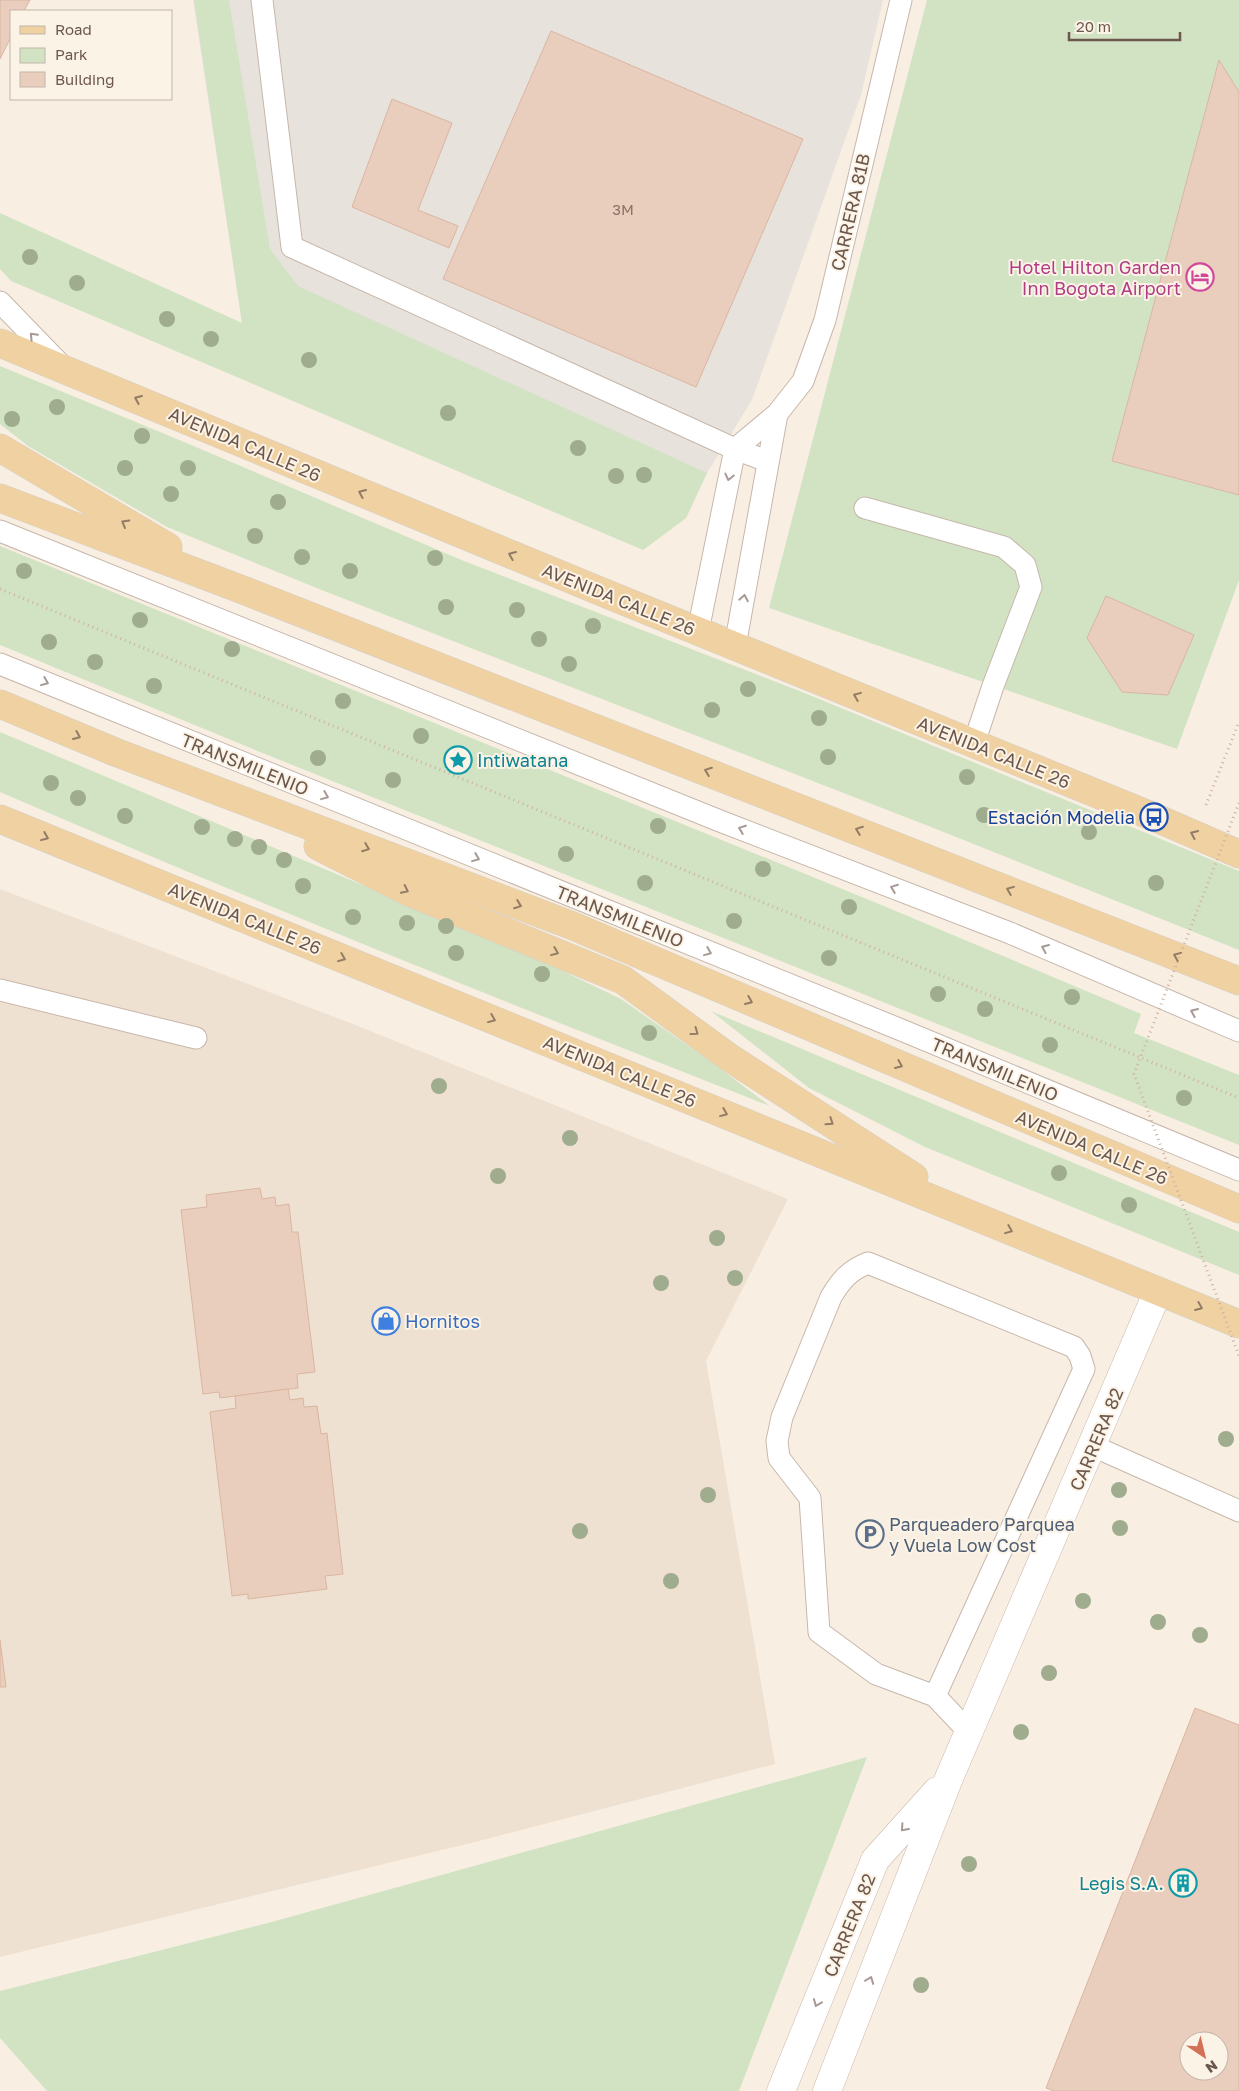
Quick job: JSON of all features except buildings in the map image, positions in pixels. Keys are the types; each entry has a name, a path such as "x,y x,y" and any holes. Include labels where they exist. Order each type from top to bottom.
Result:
{"main road":[{"name":"AVENIDA CALLE 26","path":"0,343 1239,854"},
{"path":"0,448 243,590"},
{"path":"0,498 243,590 1239,981"},
{"name":"AVENIDA CALLE 26","path":"0,704 190,780 573,926 1239,1209"},
{"path":"190,780 409,892 623,980 730,1058 964,1211"},
{"name":"AVENIDA CALLE 26","path":"0,818 1239,1324"}],"street":[{"name":"CARRERA 82","path":"827,2091 948,1778 1093,1446 1158,1291"},
{"name":"CARRERA 82","path":"781,2091 875,1860 948,1778"}],"lane":[{"path":"262,0 292,247 735,449 767,461"},
{"name":"CARRERA 81B","path":"735,449 778,414 803,382 825,320 901,0"},
{"path":"0,302 65,369"},
{"name":"CARRERA 81B","path":"735,646 767,461 778,414"},
{"path":"698,631 735,449"},
{"path":"865,508 1004,547 1025,565 1031,587 993,686 974,744"},
{"path":"0,531 720,821 1010,933 1239,1031"},
{"name":"TRANSMILENIO","path":"0,664 899,1029 1239,1170"},
{"path":"0,990 196,1038"},
{"path":"935,1696 1084,1369 1080,1356 1074,1347 868,1263 854,1268 840,1282 831,1297 782,1417 776,1441 779,1458 810,1498 819,1632 876,1674 935,1696 969,1732"},
{"path":"1093,1446 1239,1511"}],"path":[{"path":"0,590 1239,1098"},
{"path":"1216,775 1239,722"},
{"path":"1239,803 1134,1074 1239,1356"}],"shaded area":[{"path":"193,0 883,0 861,95 752,400 707,473 686,518 643,550 242,323"},
{"path":"0,889 353,1024 788,1199 706,1361 775,1764 475,1842 0,1957"}],"green space":[{"path":"194,0 229,0 270,249 298,286 707,473 686,518 643,550 11,281 0,269 0,213 242,323"},
{"path":"927,0 1239,0 1239,92 1219,61 1112,461 1239,495 1239,580 1177,749 769,608"},
{"path":"0,366 464,561 802,692 1239,871 1239,950 931,827 319,589 167,527 28,446 0,424"},
{"path":"0,546 879,904 1141,1014 1134,1033 1239,1075 1239,1145 265,754 0,645"},
{"path":"0,732 540,960 621,999 710,1061 770,1106 384,952 0,792"},
{"path":"711,1011 1239,1232 1239,1275 925,1147 809,1088"},
{"path":"867,1757 739,2091 47,2091 0,2038 0,1991 268,1923"}],"place":[{"name":"Hotel Hilton Garden Inn Bogota Airport","path":"1200,277"},
{"name":"Intiwatana","path":"458,760"},
{"name":"Estación Modelia","path":"1154,817"},
{"name":"Hornitos","path":"386,1321"},
{"name":"Parqueadero Parquea y Vuela Low Cost","path":"870,1534"},
{"name":"Legis S.A.","path":"1183,1883"}]}
